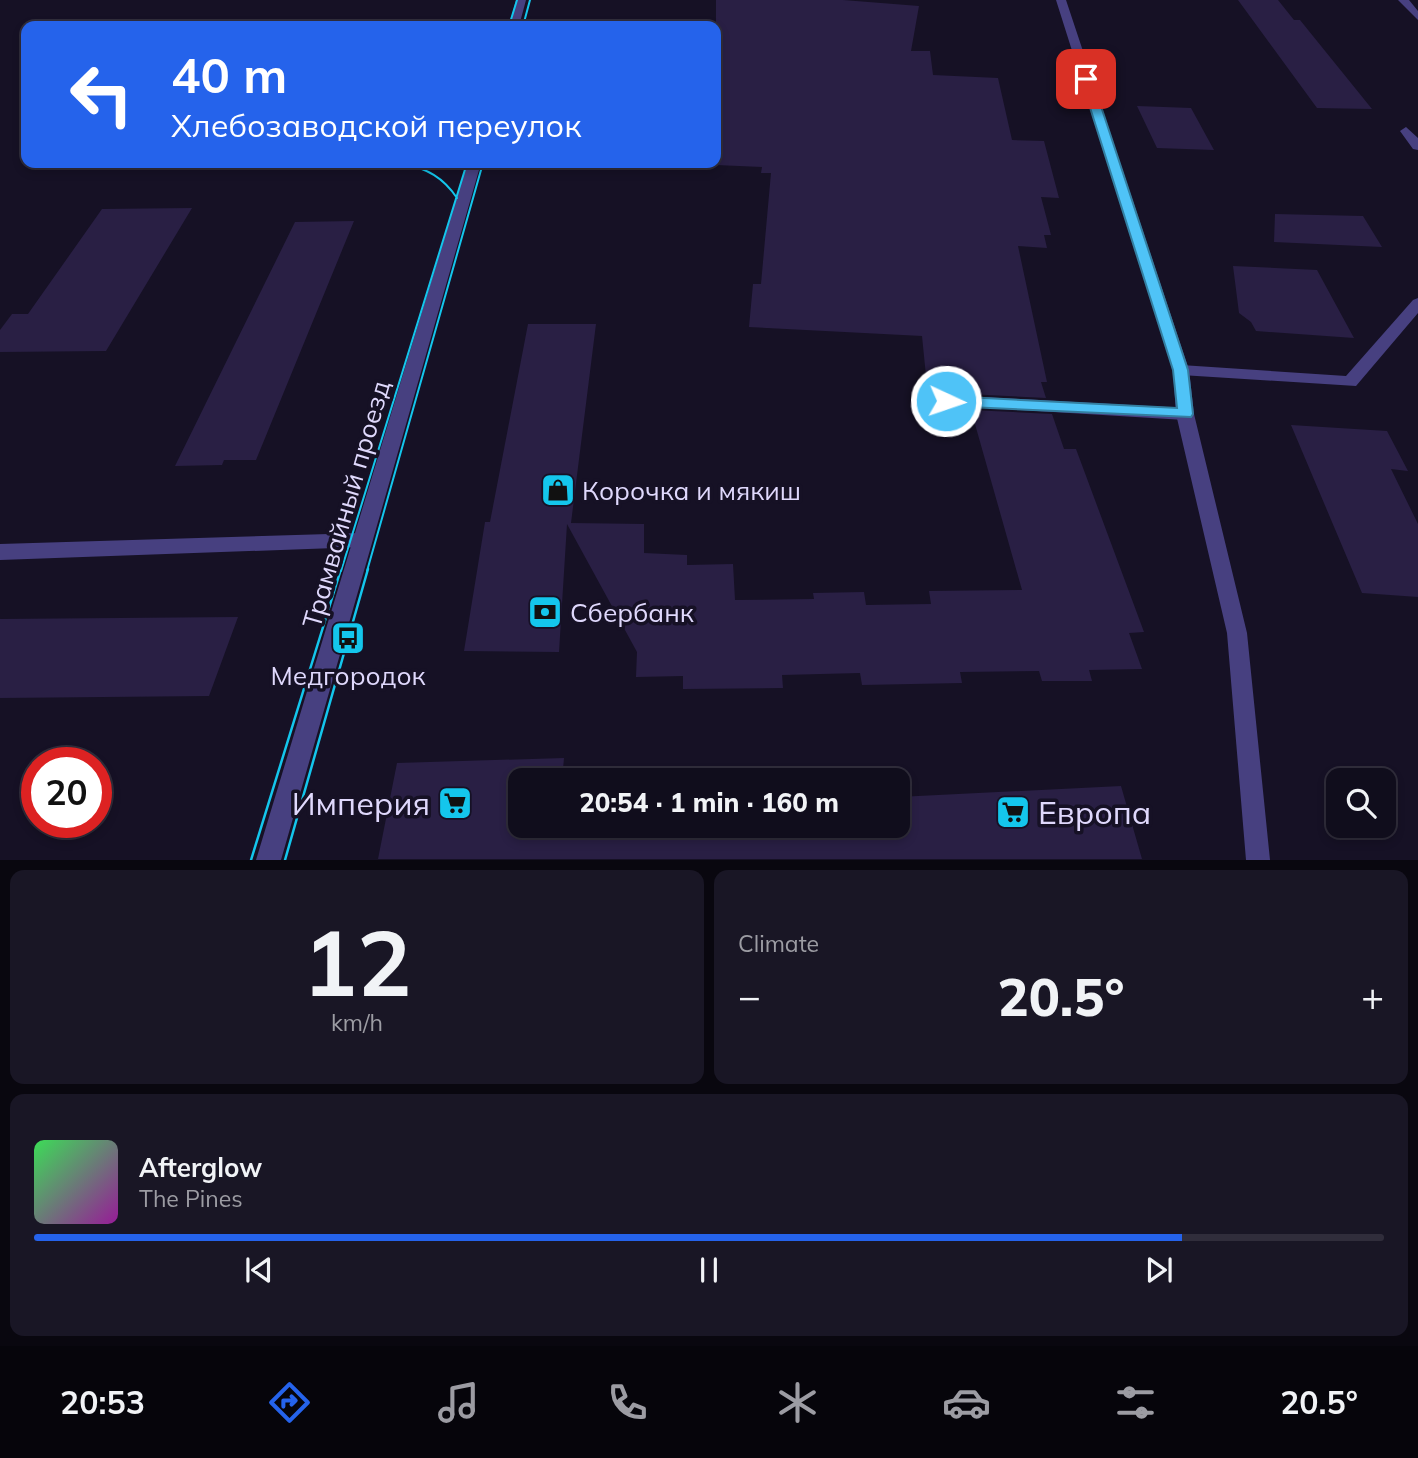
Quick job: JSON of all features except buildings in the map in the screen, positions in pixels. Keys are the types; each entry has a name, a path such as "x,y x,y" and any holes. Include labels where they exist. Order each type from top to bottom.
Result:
{"street":[{"path":"515,21 521,0"},
{"path":"1061,0 1181,370 1185,414 1237,633 1258,859"},
{"path":"1403,0 1418,17"},
{"path":"1406,131 1418,146"},
{"name":"Трамвайный проезд","path":"268,859 473,168"},
{"path":"1181,370 1350,382 1418,303"},
{"path":"946,401 1185,414"},
{"path":"0,552 362,540"}],"tram line":[{"path":"511,21 517,0"},
{"path":"524,21 530,0"},
{"path":"420,168 434,175 456,197"},
{"path":"456,197 465,168"},
{"path":"367,571 482,168"},
{"path":"341,571 456,197"},
{"path":"251,860 341,569"},
{"path":"285,860 368,569"}],"place":[{"name":"Корочка и мякиш","path":"558,490"},
{"name":"Сбербанк","path":"545,612"},
{"name":"Медгородок","path":"348,638"},
{"name":"Империя","path":"455,803"},
{"name":"Европа","path":"1013,812"}],"route":[{"path":"946,401 1185,414 1181,370 1086,79"}]}
